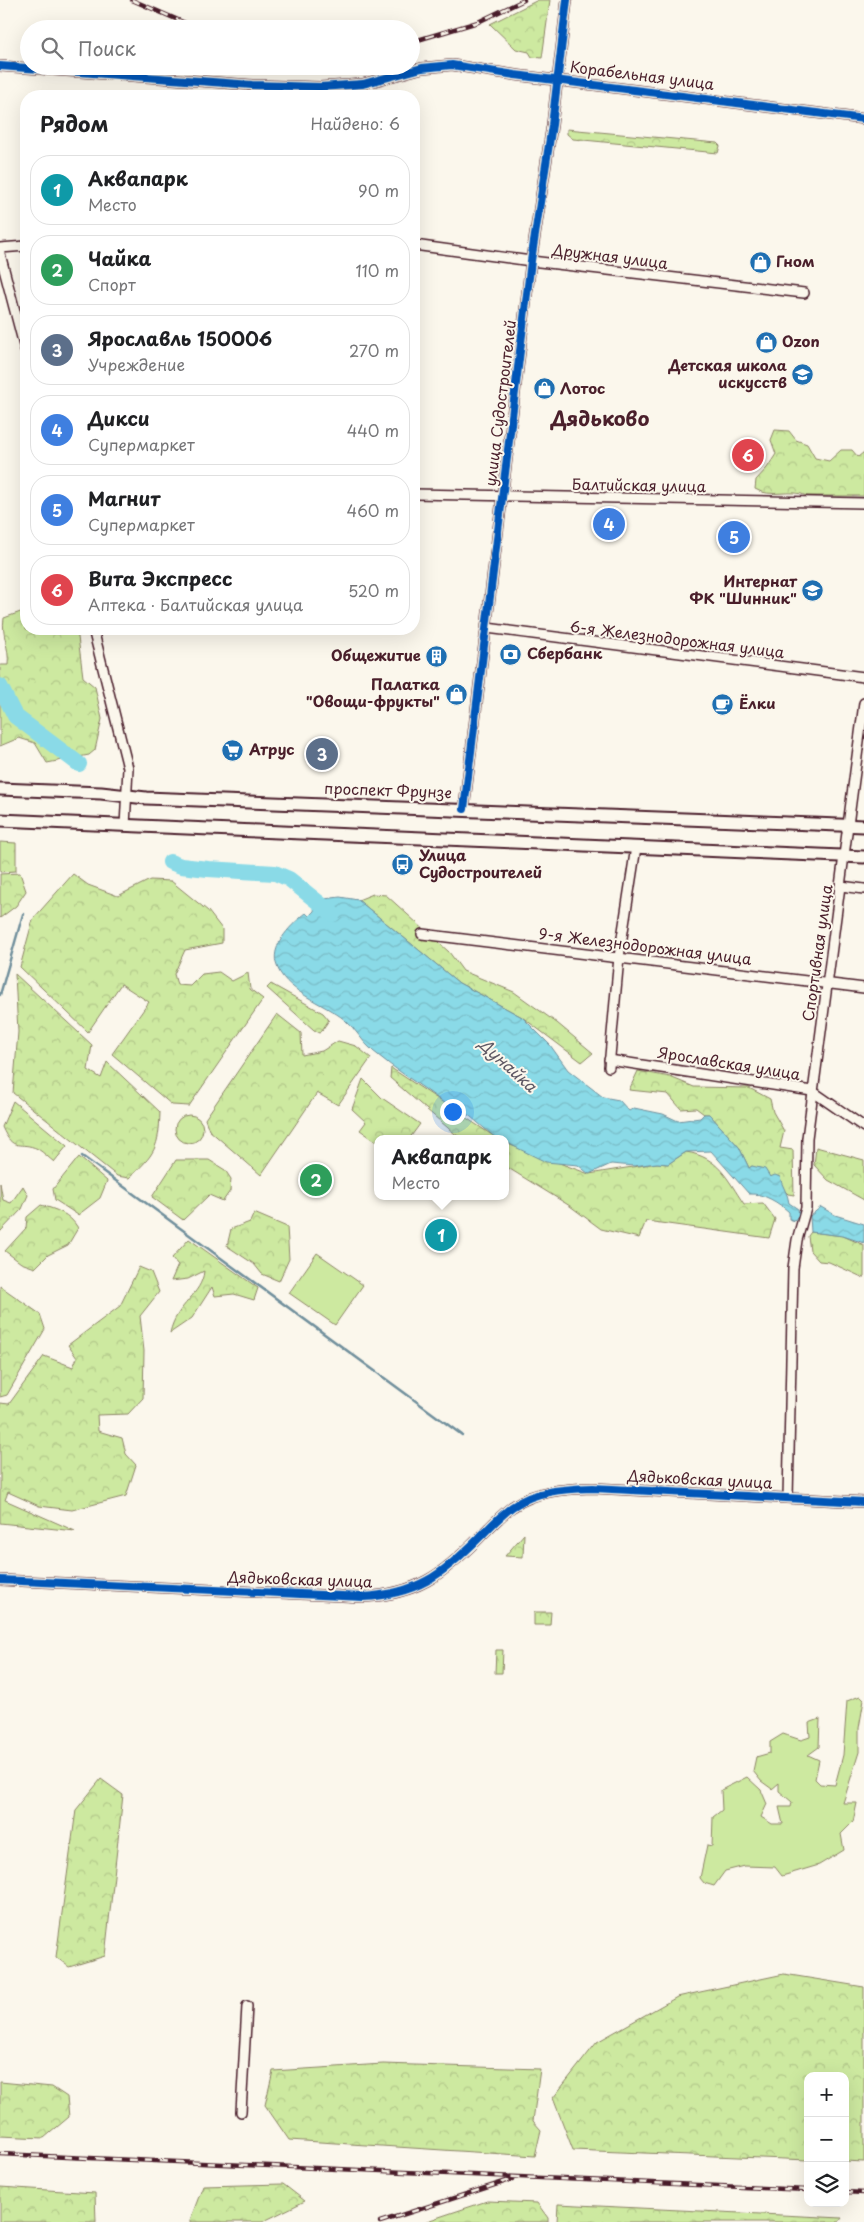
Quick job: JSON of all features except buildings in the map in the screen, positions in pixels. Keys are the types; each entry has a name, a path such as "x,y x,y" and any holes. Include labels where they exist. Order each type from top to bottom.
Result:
{"main road":[{"name":"проспект Фрунзе","path":"0,789 127,796 864,826"},
{"path":"0,820 864,857"}],"street":[{"name":"улица Судостроителей","path":"464,809 504,497 531,261 558,80 567,0"},
{"name":"Корабельная улица","path":"420,69 438,65 466,66 515,76 864,119"},
{"name":"Корабельная улица","path":"0,66 20,68"},
{"name":"Корабельная улица","path":"119,75 252,85 313,87 348,86 395,75"},
{"path":"346,90 348,86"},
{"path":"0,248 20,246"},
{"name":"Дружная улица","path":"420,246 531,261 804,293"},
{"path":"0,254 20,330"},
{"name":"Балтийская улица","path":"420,494 864,503"},
{"name":"6-я Железнодорожная улица","path":"487,628 864,677"},
{"path":"95,635 128,768 125,826"},
{"name":"Спортивная улица","path":"788,1498 793,1268 806,1208 807,1138 812,1091 828,984 864,703"},
{"path":"619,957 636,848"},
{"path":"841,886 864,889"},
{"name":"9-я Железнодорожная улица","path":"422,934 864,988"},
{"name":"Ярославская улица","path":"619,957 609,1063 812,1091 864,1128"},
{"name":"Дядьковская улица","path":"0,1580 363,1598 390,1596 416,1588 438,1575 513,1506 540,1494 561,1489 593,1488 864,1502"},
{"path":"241,2112 246,2006"}],"green space":[{"path":"538,0 550,0 542,58 532,57 529,52 516,49 490,24"},
{"path":"567,129 717,143 720,146 718,153 573,139 567,134"},
{"path":"775,430 789,431 796,440 807,444 815,458 829,461 841,450 852,450 858,457 864,452 864,496 807,496 794,493 768,493 755,489 756,480 776,454 771,440"},
{"path":"20,612 20,635 78,635 83,677 95,687 102,719 95,750 89,755 47,763 35,743 19,738 0,746 0,665 8,665 3,624 4,618"},
{"path":"0,842 16,843 16,871 0,872"},
{"path":"20,873 26,891 16,906 0,918 0,874"},
{"path":"73,874 88,885 118,896 150,880 171,881 208,911 222,929 222,943 185,950 174,974 177,985 190,986 202,974 219,972 232,981 248,973 250,989 263,999 189,1106 172,1105 112,1054 149,1002 121,984 88,1032 20,967 33,919"},
{"path":"373,894 386,895 449,952 463,971 514,992 557,1023 593,1053 582,1062 522,1017 459,983 358,900"},
{"path":"15,974 92,1045 88,1070 101,1078 107,1062 160,1112 157,1142 154,1150 145,1163 129,1178 117,1176 13,1093 18,1032"},
{"path":"271,984 323,1013 329,1020 320,1033 314,1030 267,988"},
{"path":"277,1014 301,1033 302,1055 322,1051 338,1041 356,1046 371,1058 338,1105 317,1093 261,1175 209,1130 205,1119"},
{"path":"391,1068 492,1135 457,1135 390,1078"},
{"path":"638,1071 670,1077 694,1087 749,1088 770,1099 773,1112 784,1131 780,1148 793,1150 794,1195 788,1194 770,1177 752,1166 749,1168 739,1147 709,1114 704,1114 696,1108 681,1109 668,1094 629,1090"},
{"path":"363,1079 382,1098 420,1124 412,1135 374,1135 374,1140 360,1130 366,1122 352,1109"},
{"path":"13,1101 67,1146 54,1162 38,1149 17,1145 10,1141 2,1127"},
{"path":"189,1115 199,1119 203,1129 199,1139 189,1143 179,1139 175,1129 179,1119"},
{"path":"509,1144 589,1174 657,1163 668,1164 686,1152 697,1155 707,1159 721,1170 744,1204 763,1203 775,1219 769,1238 646,1221 639,1238 601,1229 570,1206 509,1168"},
{"path":"816,1147 864,1160 864,1200 828,1180 814,1165"},
{"path":"79,1157 107,1181 100,1198 78,1215 55,1200 53,1189"},
{"path":"176,1160 209,1160 225,1170 231,1179 230,1191 223,1201 209,1195 183,1220 152,1197"},
{"path":"0,1183 3,1200 11,1203 23,1186 28,1195 22,1209 0,1232"},
{"path":"41,1205 67,1215 78,1228 68,1245 48,1255 35,1268 21,1263 5,1251 26,1228 27,1217"},
{"path":"254,1213 287,1227 289,1259 279,1281 262,1274 254,1264 227,1246 231,1229 250,1222"},
{"path":"811,1232 843,1236 864,1245 864,1278 829,1262 819,1261 810,1251 808,1236"},
{"path":"189,1239 258,1288 254,1300 234,1294 215,1296 212,1287 192,1318 170,1333 178,1314 199,1287 204,1271 188,1279 171,1281 178,1265 172,1258"},
{"path":"317,1253 363,1285 335,1325 289,1293"},
{"path":"139,1267 151,1272 159,1292 140,1316 144,1351 143,1398 128,1414 97,1415 98,1431 122,1438 126,1454 136,1465 126,1496 72,1510 39,1506 8,1492 5,1500 75,1531 0,1523 0,1403 9,1404 44,1356 73,1367 77,1358 68,1345 120,1306"},
{"path":"0,1286 40,1314 45,1329 7,1395 0,1397"},
{"path":"524,1534 523,1557 505,1556"},
{"path":"534,1612 551,1612 550,1625 534,1625"},
{"path":"496,1650 503,1650 502,1673 495,1673"},
{"path":"860,1696 864,1700 859,1728 859,1752 843,1803 857,1803 853,1822 841,1834 844,1850 819,1865 782,1876 775,1867 745,1866 725,1871 714,1886 704,1883 700,1878 707,1845 712,1846 713,1817 722,1810 721,1790 747,1777 761,1790 767,1804 761,1817 772,1824 783,1824 779,1807 791,1807 792,1802 779,1791 779,1783 772,1789 761,1781 753,1771 756,1757 770,1753 770,1742 783,1734 801,1740 810,1737 809,1723 820,1719 819,1747 808,1755 819,1760 815,1779 820,1784 835,1785 843,1755 847,1701"},
{"path":"101,1779 123,1795 105,1956 69,1967 56,1957 76,1810"},
{"path":"784,1974 864,1987 864,2162 849,2161 849,2072 804,2072 804,2160 573,2150 553,2098 597,2042 677,1997"},
{"path":"383,2064 540,2069 533,2121 541,2130 535,2156 289,2140 265,2105 273,2071"},
{"path":"0,2082 52,2087 67,2097 69,2117 44,2138 0,2136"},
{"path":"283,2184 305,2201 262,2222 190,2222 203,2186"},
{"path":"0,2187 95,2193 96,2222 0,2222"},
{"path":"487,2201 537,2203 548,2218 548,2222 424,2222"},
{"path":"558,2204 842,2218 839,2222 557,2222"}],"water":[{"path":"340,897 358,900 459,983 522,1017 550,1045 568,1070 603,1097 619,1100 629,1111 634,1108 663,1114 678,1121 700,1118 704,1114 709,1114 739,1147 749,1168 752,1166 765,1169 770,1177 775,1175 780,1177 789,1203 798,1209 799,1215 795,1221 789,1219 789,1212 776,1202 760,1195 749,1194 711,1151 686,1152 668,1164 657,1163 634,1166 611,1164 589,1174 578,1165 546,1162 509,1144 509,1135 492,1135 458,1106 444,1103 381,1058 345,1020 295,989 280,973 275,956 280,941 289,928 301,917 306,913 309,916 314,911 316,900"},
{"path":"821,1207 835,1215 864,1224 864,1243 843,1236 811,1232 810,1216"}],"waterway":[{"name":"Дунайка","path":"0,686 15,716 79,764"},
{"name":"Дунайка","path":"170,862 181,866 208,869 275,873 289,879 333,914"},
{"path":"0,995 23,914"},
{"path":"82,1156 462,1435"}],"railway":[{"path":"132,0 178,20"},
{"path":"420,39 478,22 524,0"},
{"path":"0,2154 804,2190"},
{"path":"380,2222 513,2179"},
{"path":"849,2192 864,2193"}],"cycle path":[{"path":"464,809 531,261 552,125 567,0"},
{"path":"420,69 452,65 515,75 864,119"},
{"path":"0,66 20,68"},
{"path":"119,75 252,85 320,87 363,84 396,75"},
{"path":"0,1580 363,1597 399,1592 427,1581 452,1563 512,1507 531,1497 551,1492 593,1488 864,1502"}],"place":[{"name":"Гном","path":"760,262"},
{"name":"Ozon","path":"766,342"},
{"name":"Детская школа искусств","path":"803,375"},
{"name":"Лотос","path":"544,389"},
{"name":"Вита Экспресс","path":"748,455"},
{"name":"Дикси","path":"609,524"},
{"name":"Магнит","path":"734,537"},
{"name":"Интернат ФК \"Шинник\"","path":"813,591"},
{"name":"Сбербанк","path":"511,654"},
{"name":"Общежитие","path":"437,656"},
{"name":"Палатка \"Овощи-фрукты\"","path":"456,694"},
{"name":"Ёлки","path":"723,704"},
{"name":"Атрус","path":"233,750"},
{"name":"Ярославль 150006","path":"322,754"},
{"name":"Улица Судостроителей","path":"403,865"},
{"name":"Чайка","path":"316,1180"},
{"name":"Аквапарк","path":"441,1235"}],"district":[{"name":"Дядьково","path":"600,419"}]}
